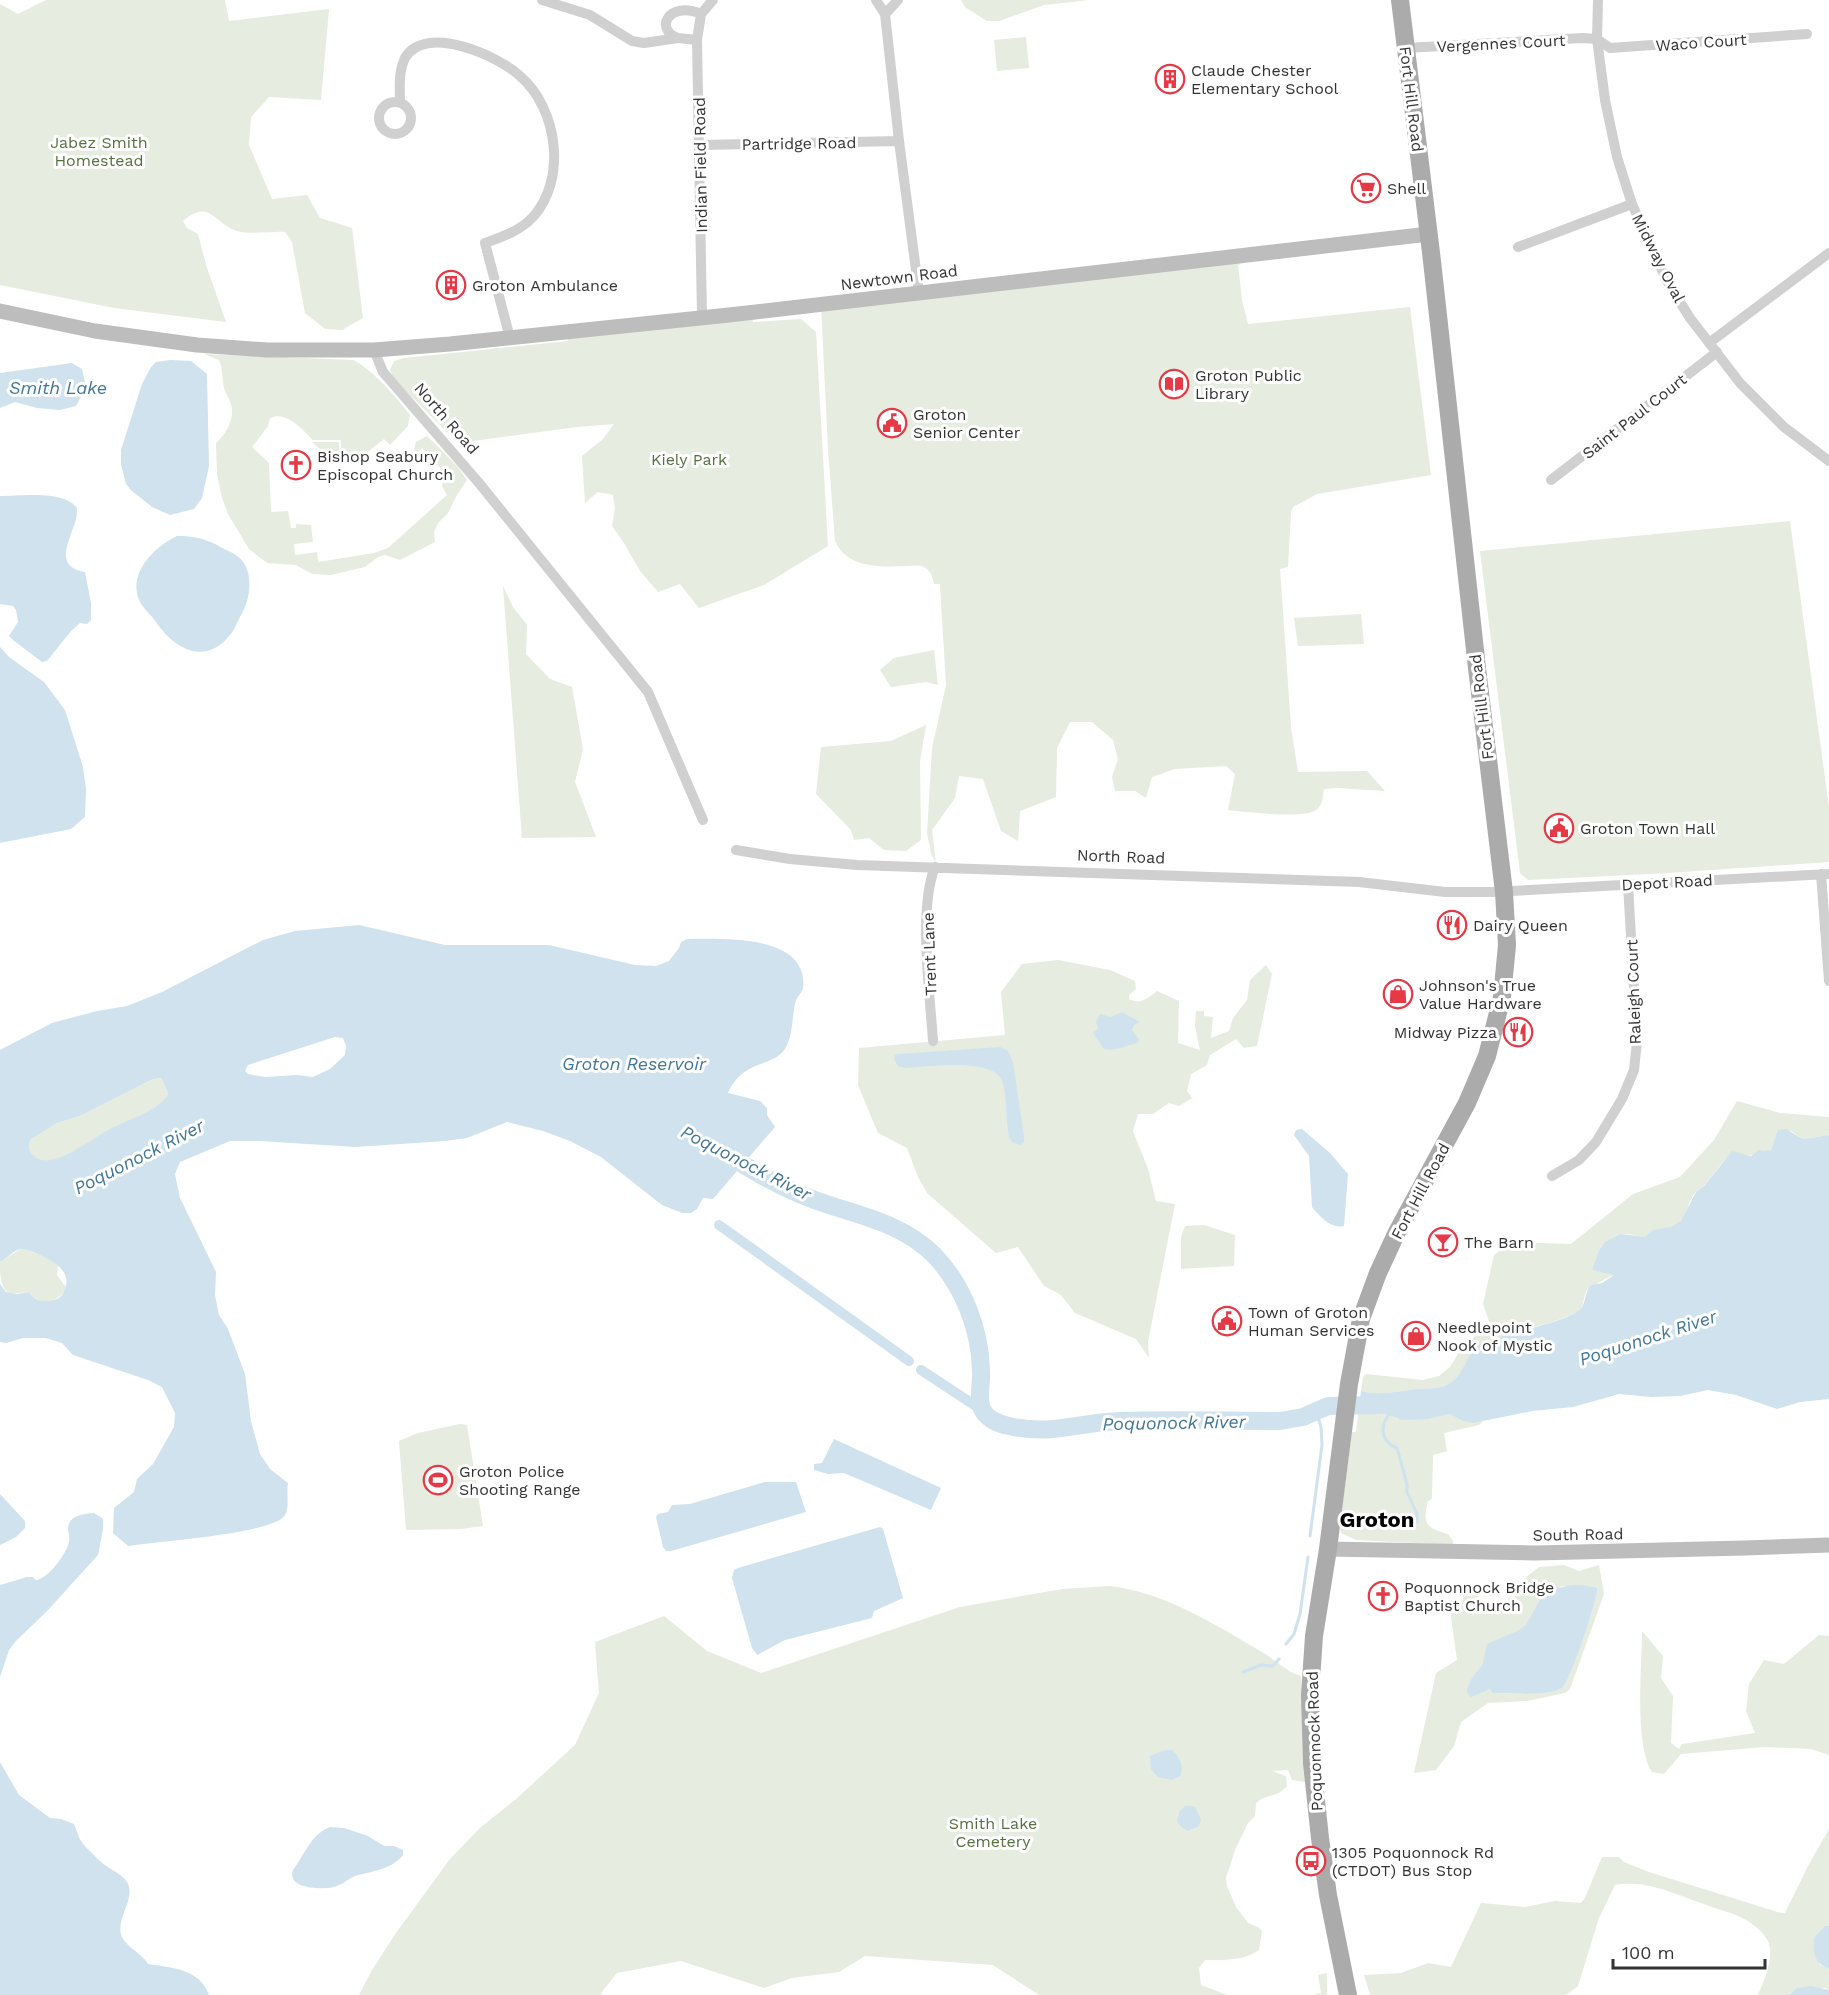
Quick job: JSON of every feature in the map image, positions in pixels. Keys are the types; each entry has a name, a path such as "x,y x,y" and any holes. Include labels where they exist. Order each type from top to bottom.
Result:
{"main road":[{"name":"Fort Hill Road","path":"1345,1415 1362,1319 1378,1273 1397,1232 1467,1103 1490,1046 1500,1007 1507,935 1429,234 1400,0"},
{"name":"Newtown Road","path":"374,350 702,317 1429,234"},
{"path":"0,311 95,331 197,345 267,350 374,350"},
{"name":"Poquonnock Road","path":"1345,1415 1311,1660 1311,1736 1321,1849 1348,1995"},
{"name":"South Road","path":"1328,1550 1535,1553 1829,1545"}],"street":[{"path":"543,0 590,15 632,41 644,43 678,38"},
{"path":"697,40 671,36 667,30 667,17 679,7 701,14 713,0"},
{"path":"876,0 885,14 919,293"},
{"path":"885,14 898,0"},
{"name":"Midway Oval","path":"1598,0 1597,39 1605,100 1615,146 1632,204 1668,281 1690,318 1740,383 1784,427 1829,461"},
{"name":"Indian Field Road","path":"701,14 697,40 702,317"},
{"name":"Waco Court","path":"1597,39 1610,48 1807,33"},
{"name":"Vergennes Court","path":"1406,48 1597,39"},
{"path":"400,103 401,75 406,57 420,46 435,43 478,51 500,62 521,76 542,106 554,148 555,163 550,186 532,219 520,228 485,243 510,338"},
{"name":"Partridge Road","path":"700,145 899,141"},
{"path":"1518,247 1632,204"},
{"path":"1709,343 1829,253"},
{"name":"North Road","path":"374,350 382,372 479,483 648,693 703,820"},
{"name":"Saint Paul Court","path":"1551,480 1717,352"},
{"name":"North Road","path":"736,850 827,863 1359,882 1446,892 1504,892"},
{"name":"Trent Lane","path":"933,1041 928,977 927,904 934,867"},
{"path":"1825,874 1829,981"},
{"name":"Depot Road","path":"1504,892 1825,874"},
{"name":"Raleigh Court","path":"1552,1176 1579,1160 1596,1142 1622,1099 1634,1070 1637,1042 1628,884"}],"green space":[{"name":"Jabez Smith Homestead","path":"46,0 225,0 229,21 329,9 321,100 269,97 251,117 249,145 272,199 307,195 320,218 352,228 363,318 342,330 325,329 305,313 292,242 285,232 237,231 206,212 192,214 183,221 187,228 198,234 226,322 114,308 0,285 0,4 18,14"},
{"path":"961,0 1089,0 1044,5 999,21 987,21 965,7"},
{"path":"1026,37 1029,68 997,71 994,40"},
{"path":"1241,264 1238,265 1242,300 1248,324 1410,307 1431,475 1317,494 1293,507 1288,567 1280,569 1291,727 1298,772 1367,771 1385,791 1324,789 1320,806 1310,813 1274,814 1228,810 1235,774 1226,766 1175,769 1152,777 1146,798 1135,791 1115,791 1112,777 1118,759 1113,740 1092,722 1070,722 1057,748 1056,797 1020,811 1018,841 1001,831 983,779 959,776 955,798 932,830 936,863 927,834 932,748 946,685 940,584 934,584 930,573 921,566 876,566 857,561 848,557 835,541 821,305"},
{"name":"Kiely Park","path":"751,312 753,322 801,319 816,332 828,546 764,585 699,608 680,584 658,592 640,571 612,526 615,508 613,495 598,492 585,503 582,456 603,439 614,424 458,443 393,378 390,370 394,361 404,358 568,341 567,335"},
{"path":"204,354 353,360 376,377 410,415 408,426 390,445 384,439 359,459 363,467 354,458 341,457 341,440 313,440 288,419 276,416 270,418 268,426 252,447 269,463 271,512 288,511 291,528 296,528 296,524 311,525 313,542 294,544 295,555 317,552 318,562 374,553 388,548 447,495 442,486 448,476 422,448 417,453 414,450 416,442 427,436 458,467 467,480 448,513 438,523 434,532 435,542 400,560 385,555 378,557 365,567 331,575 312,574 296,565 268,563 249,549 228,514 217,474 216,443 230,424 232,407 224,390 219,360"},
{"path":"312,442 339,442 339,457 328,456"},
{"path":"1790,521 1829,807 1829,862 1528,880 1520,873 1480,551"},
{"path":"503,586 513,607 527,625 526,654 550,679 572,687 583,749 575,782 596,837 522,838"},
{"path":"1361,614 1364,644 1298,646 1294,618"},
{"path":"934,650 938,685 926,682 891,687 880,670 894,658"},
{"path":"926,725 920,761 921,840 906,851 884,850 869,838 854,840 851,830 816,794 821,747 891,741"},
{"path":"1058,960 1110,970 1135,981 1136,989 1129,995 1129,999 1133,1001 1144,1000 1157,991 1179,1001 1178,1043 1200,1050 1195,1026 1196,1011 1204,1011 1204,1016 1213,1017 1211,1038 1229,1031 1233,1018 1247,1000 1250,980 1266,965 1272,974 1257,1046 1244,1048 1236,1039 1210,1055 1207,1065 1191,1074 1187,1091 1192,1098 1179,1106 1169,1103 1153,1114 1138,1114 1133,1131 1148,1169 1156,1201 1175,1204 1148,1342 1149,1358 1136,1339 1075,1313 1061,1295 1044,1286 1018,1247 996,1253 927,1193 907,1148 878,1133 858,1085 859,1048 1005,1035 1001,992 1022,964"},
{"path":"161,1078 168,1094 164,1100 150,1110 61,1157 42,1160 31,1152 30,1140 57,1123 80,1116 153,1079"},
{"path":"1737,1101 1780,1113 1829,1117 1829,1135 1803,1139 1791,1131 1776,1137 1771,1150 1753,1155 1735,1152 1730,1155 1695,1193 1682,1219 1676,1225 1645,1237 1620,1235 1611,1242 1592,1270 1615,1274 1587,1290 1581,1308 1569,1316 1526,1329 1510,1331 1504,1336 1476,1346 1460,1374 1449,1384 1435,1388 1389,1393 1361,1391 1363,1377 1366,1374 1423,1380 1439,1376 1450,1367 1463,1346 1490,1324 1483,1304 1494,1255 1512,1242 1571,1244 1633,1194 1680,1177 1714,1140"},
{"path":"1204,1225 1235,1235 1234,1266 1181,1269 1181,1237 1185,1226"},
{"path":"22,1248 48,1258 58,1265 57,1275 66,1287 55,1300 39,1300 29,1292 11,1294 5,1289 0,1262"},
{"path":"1367,1410 1388,1413 1398,1419 1429,1419 1450,1414 1467,1422 1483,1421 1479,1425 1444,1433 1447,1451 1433,1455 1432,1499 1428,1501 1426,1520 1430,1527 1448,1534 1453,1545 1356,1540 1341,1533 1340,1523 1352,1432 1356,1432 1358,1415"},
{"name":"Groton Police Shooting Range","path":"460,1424 467,1425 483,1526 461,1529 406,1530 399,1441 418,1433"},
{"path":"1564,1565 1579,1571 1599,1565 1604,1594 1570,1689 1565,1693 1527,1701 1488,1703 1461,1722 1454,1746 1436,1770 1414,1773 1436,1673 1457,1660 1449,1603 1463,1600 1462,1584 1480,1592 1477,1607 1508,1602 1508,1598 1530,1592 1526,1577 1539,1567","holes":["1550,1582 1559,1588 1562,1586 1597,1591 1582,1642 1571,1672 1562,1688 1539,1694 1492,1693 1491,1689 1466,1692 1471,1679 1483,1663 1515,1632 1527,1625"]},
{"name":"Smith Lake Cemetery","path":"1110,1586 1151,1595 1208,1621 1301,1676 1305,1782 1292,1780 1288,1770 1272,1771 1286,1776 1287,1786 1279,1793 1256,1803 1255,1816 1248,1823 1235,1850 1226,1878 1236,1907 1248,1923 1262,1931 1259,1950 1240,1958 1205,1960 1199,1968 1201,1985 1227,1995 1039,1995 993,1965 865,1956 839,1972 792,1978 764,1988 681,1961 617,1973 601,1993 602,1995 359,1995 396,1933 450,1859 481,1827 515,1800 575,1745 599,1693 595,1642 664,1616 707,1651 761,1673 960,1607 1062,1589","holes":["1165,1750 1180,1776 1173,1780 1153,1756","1186,1805 1189,1805 1182,1828 1178,1822 1178,1815"]},
{"path":"1642,1631 1663,1656 1661,1678 1673,1696 1671,1743 1679,1749 1682,1744 1755,1733 1746,1711 1749,1684 1764,1660 1784,1664 1819,1635 1829,1636 1829,1755 1811,1749 1765,1747 1681,1754 1664,1774 1652,1772 1646,1759 1641,1724"},
{"path":"1829,1829 1829,1926 1825,1926 1819,1964 1829,1970 1829,1990 1825,1988 1792,1992 1789,1995 1758,1995 1768,1968 1770,1947 1763,1933 1756,1927 1736,1915 1675,1893 1651,1886 1627,1884 1615,1885 1599,1918 1578,1986 1566,1995 1370,1995 1364,1975 1401,1973 1428,1963 1451,1967 1481,1903 1525,1907 1555,1901 1581,1903 1602,1857 1619,1857 1624,1862 1649,1872 1785,1913"},
{"path":"1327,1973 1327,1995 1313,1995 1321,1993 1318,1975"}],"water":[{"path":"191,361 207,374 209,466 202,498 194,509 170,515 152,507 126,484 121,464 121,450 142,384 151,367 156,362"},
{"name":"Smith Lake","path":"72,363 82,369 86,387 76,406 60,410 37,408 15,402 0,408 0,373"},
{"path":"0,496 52,496 71,502 77,508 66,555 68,562 74,568 85,572 91,603 91,620 87,624 80,623 71,631 47,661 42,662 9,636 18,622 13,606 0,604"},
{"path":"177,536 198,538 235,554 247,568 249,576 247,600 233,631 213,649 203,652 193,651 173,641 139,600 137,580 145,562 160,547"},
{"path":"0,647 9,657 44,682 65,710 83,767 86,789 85,817 71,829 0,843"},
{"name":"Groton Reservoir","path":"359,925 445,945 549,945 635,965 656,966 669,961 681,942 687,939 751,941 782,950 794,959 801,970 803,981 802,990 796,1000 788,1044 773,1059 741,1074 728,1093 760,1101 767,1108 767,1115 775,1127 713,1199 703,1198 697,1209 691,1213 682,1213 662,1205 601,1157 570,1141 507,1122 467,1138 445,1141 355,1147 230,1141 180,1162 175,1174 180,1198 216,1272 215,1295 219,1315 228,1329 245,1374 251,1421 260,1454 270,1469 288,1483 287,1508 285,1515 276,1522 260,1527 212,1536 128,1546 113,1533 114,1508 134,1492 137,1479 153,1464 174,1427 175,1413 162,1387 148,1380 73,1355 62,1343 46,1338 23,1338 6,1343 0,1342 0,1284 6,1292 17,1294 29,1292 37,1300 49,1301 60,1297 64,1291 66,1277 52,1261 25,1249 17,1250 0,1262 0,1050 52,1023 127,1006 162,992 263,940 295,931","holes":["335,1037 343,1038 346,1046 345,1055 330,1069 313,1077 297,1075 265,1077 248,1074 245,1071 248,1065","161,1078 168,1094 164,1100 150,1110 108,1130 61,1157 42,1160 31,1152 30,1140 57,1123 80,1116 153,1079"]},
{"path":"1122,1012 1140,1022 1134,1025 1132,1030 1139,1039 1138,1043 1117,1049 1104,1049 1093,1033 1098,1029 1096,1022 1100,1014 1111,1017"},
{"path":"1000,1047 1008,1051 1013,1062 1024,1136 1024,1142 1021,1145 1013,1143 1009,1137 1004,1088 996,1074 986,1069 958,1065 905,1068 898,1066 894,1059 895,1055 899,1054"},
{"path":"1302,1129 1330,1153 1348,1174 1344,1226 1330,1224 1312,1207 1309,1156 1294,1135 1296,1130"},
{"path":"1786,1129 1803,1139 1829,1135 1829,1399 1800,1402 1777,1409 1736,1395 1708,1390 1680,1396 1651,1397 1619,1394 1573,1407 1532,1411 1473,1423 1450,1414 1429,1419 1402,1420 1376,1410 1367,1410 1358,1415 1361,1391 1382,1393 1444,1386 1457,1377 1473,1350 1480,1343 1510,1331 1548,1324 1577,1311 1582,1307 1591,1285 1602,1283 1614,1275 1592,1270 1605,1242 1621,1234 1645,1237 1653,1230 1671,1227 1681,1221 1696,1192 1704,1186 1732,1151 1751,1156 1759,1150 1771,1150 1778,1130"},
{"path":"834,1439 941,1488 931,1510 844,1473 828,1474 814,1470 814,1464 822,1463"},
{"path":"765,1482 796,1482 806,1512 671,1551 666,1551 663,1547 656,1517 658,1514 668,1512 672,1505 690,1504"},
{"path":"0,1494 25,1521 25,1528 16,1537 0,1545"},
{"path":"94,1513 103,1519 98,1555 15,1642 9,1650 0,1677 0,1585 27,1577 41,1579 56,1565 68,1547 68,1528 71,1520"},
{"path":"880,1527 883,1529 903,1598 874,1611 872,1618 785,1640 757,1655 752,1648 732,1578 734,1570"},
{"path":"1550,1582 1559,1588 1578,1585 1597,1588 1588,1626 1566,1683 1562,1688 1548,1693 1492,1693 1490,1689 1471,1697 1466,1692 1471,1679 1483,1663 1487,1644 1526,1625"},
{"path":"1165,1750 1172,1750 1182,1765 1180,1776 1173,1780 1158,1777 1151,1769 1150,1756"},
{"path":"0,1762 19,1795 50,1818 74,1824 85,1846 127,1882 128,1902 120,1930 127,1944 148,1964 175,1968 192,1974 199,1979 209,1995 0,1995"},
{"path":"1186,1805 1195,1807 1201,1819 1199,1826 1188,1831 1177,1822 1179,1812"},
{"path":"330,1827 344,1828 368,1836 384,1846 394,1846 403,1850 403,1855 387,1867 355,1876 334,1887 314,1888 300,1885 292,1876 293,1870 313,1839"},
{"path":"1825,1926 1829,1926 1829,1970 1817,1961 1814,1949 1814,1938"},
{"path":"1811,1986 1829,1990 1829,1995 1789,1995 1797,1988"}],"waterway":[{"name":"Poquonock River","path":"724,1152 789,1189 892,1227 921,1243 934,1255 953,1280 968,1308 980,1355 981,1406 988,1417 1000,1424 1039,1430 1121,1421 1280,1421 1303,1417 1328,1406 1382,1405"},
{"path":"719,1225 909,1361"},
{"path":"921,1370 982,1410"},
{"path":"1310,1536 1322,1445 1321,1427 1316,1410"},
{"path":"1392,1411 1385,1421 1384,1436 1391,1445 1397,1448 1407,1492 1417,1514 1417,1522"},
{"path":"1286,1644 1294,1634 1300,1614 1308,1557"},
{"path":"1243,1672 1261,1665 1273,1666 1279,1659"}],"place":[{"name":"Claude Chester Elementary School","path":"1170,79"},
{"name":"Shell","path":"1366,188"},
{"name":"Groton Ambulance","path":"451,285"},
{"name":"Groton Public Library","path":"1174,384"},
{"name":"Groton Senior Center","path":"892,423"},
{"name":"Bishop Seabury Episcopal Church","path":"296,465"},
{"name":"Groton Town Hall","path":"1559,828"},
{"name":"Dairy Queen","path":"1452,925"},
{"name":"Johnson's True Value Hardware","path":"1398,994"},
{"name":"Midway Pizza","path":"1518,1032"},
{"name":"The Barn","path":"1443,1242"},
{"name":"Town of Groton Human Services","path":"1227,1321"},
{"name":"Needlepoint Nook of Mystic","path":"1416,1336"},
{"name":"Groton Police Shooting Range","path":"438,1480"},
{"name":"Poquonnock Bridge Baptist Church","path":"1383,1596"},
{"name":"1305 Poquonnock Rd (CTDOT) Bus Stop","path":"1311,1861"}],"district":[{"name":"Groton","path":"1377,1519"}]}
